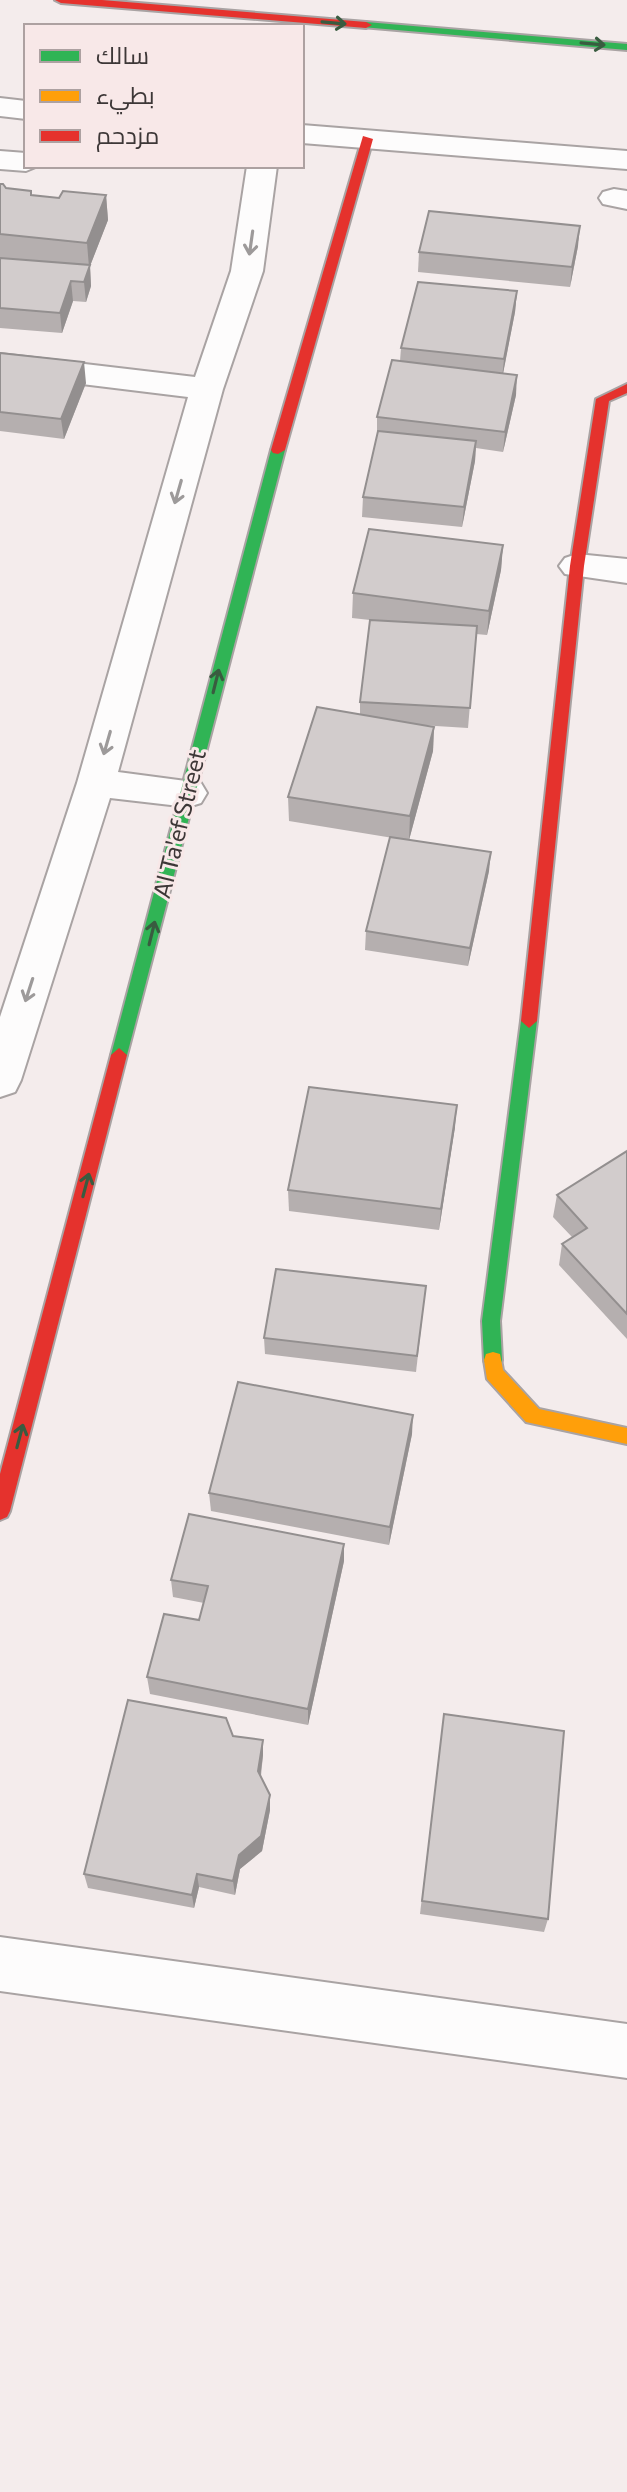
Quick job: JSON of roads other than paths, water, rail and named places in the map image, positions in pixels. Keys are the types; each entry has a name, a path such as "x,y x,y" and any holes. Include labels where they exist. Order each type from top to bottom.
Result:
{"street":[{"path":"61,0 627,47"},
{"path":"0,107 24,110"},
{"path":"304,134 627,160"},
{"name":"Al Ta'ef Street","path":"0,1511 257,524 367,139"},
{"path":"0,160 24,162"},
{"path":"1,1077 96,783 207,389 247,271 262,168"},
{"path":"0,364 207,389"},
{"path":"627,388 603,399 577,566 518,1120 491,1321 494,1373 533,1416 627,1436"},
{"path":"577,566 627,571"},
{"path":"96,783 188,793"},
{"path":"0,1964 627,2051"}]}
